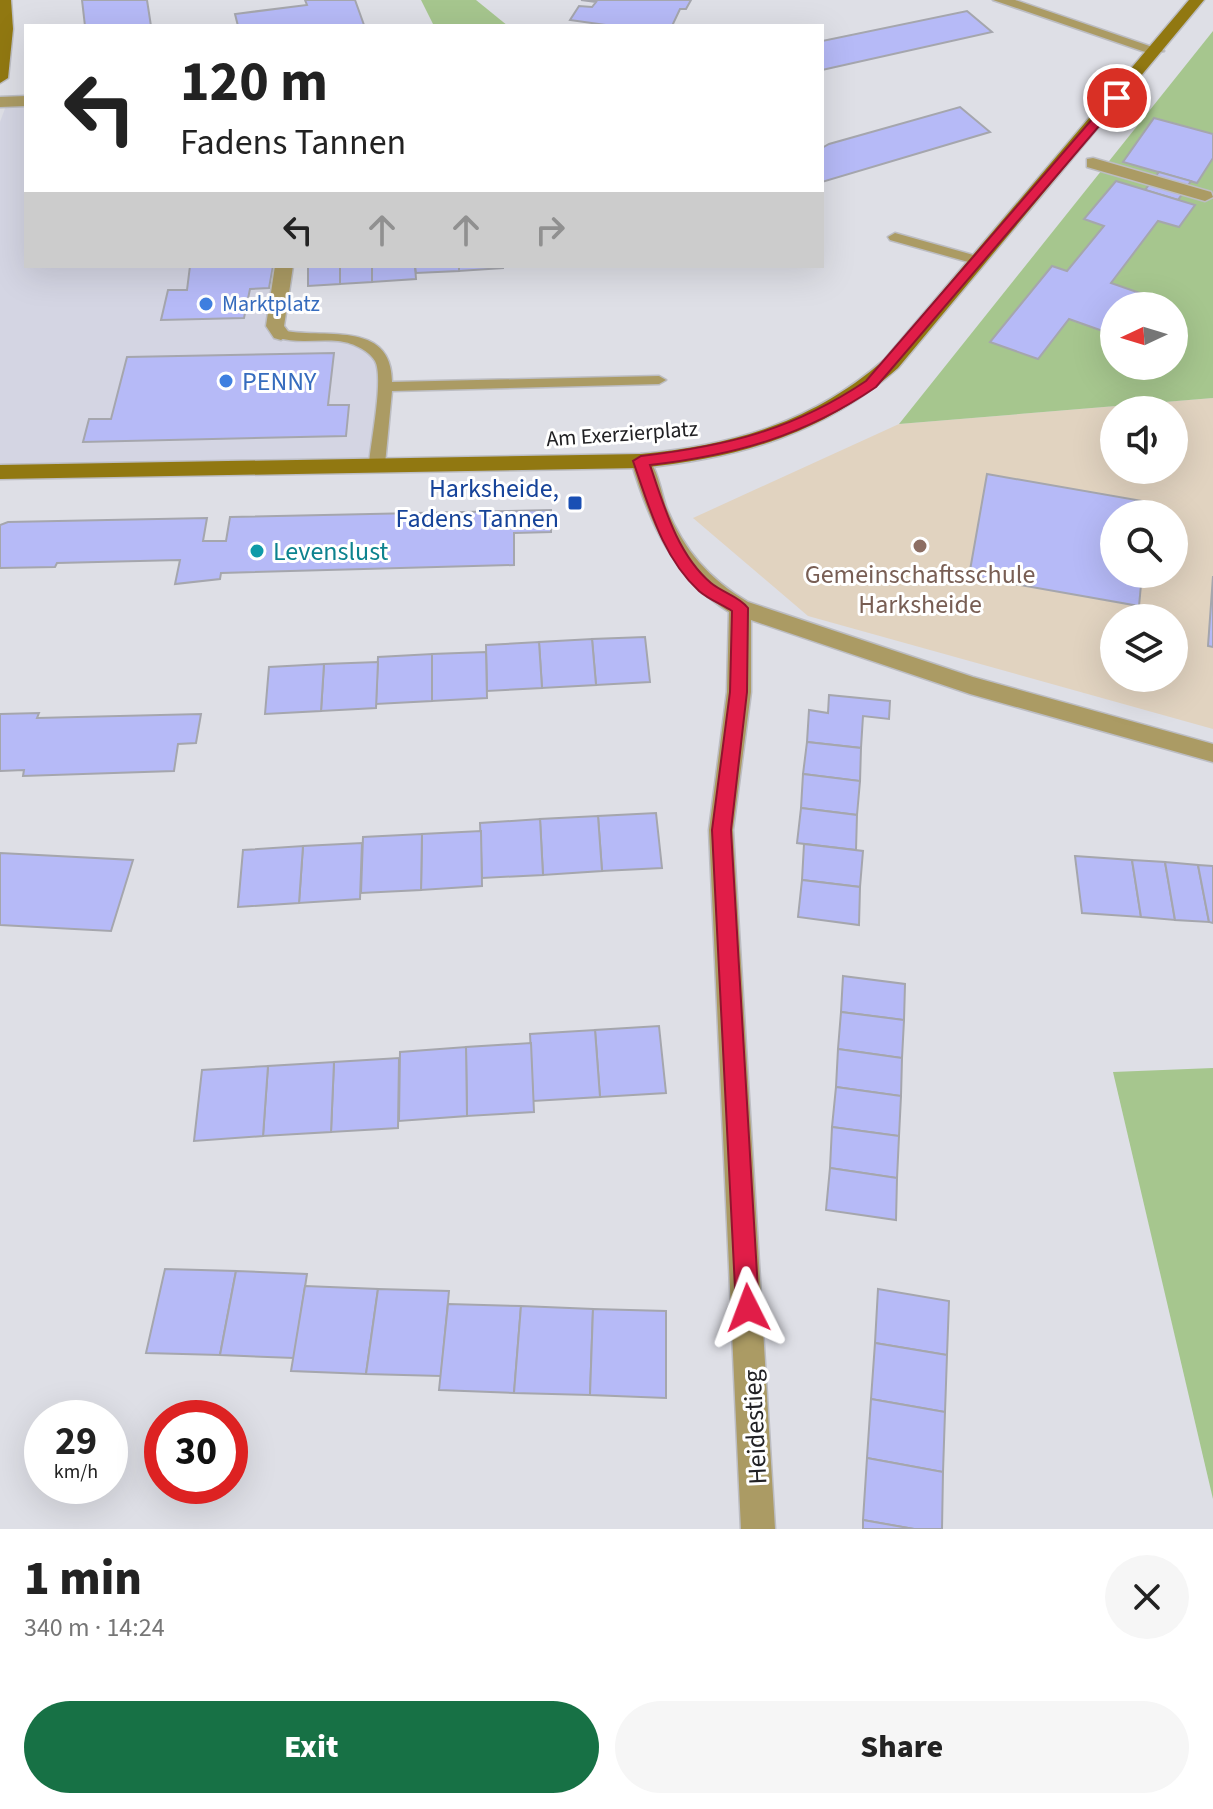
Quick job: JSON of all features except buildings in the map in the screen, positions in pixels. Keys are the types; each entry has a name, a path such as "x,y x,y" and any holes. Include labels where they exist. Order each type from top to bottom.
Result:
{"street":[{"path":"0,78 6,29 4,0"},
{"path":"1000,0 1156,51"},
{"name":"Am Exerzierplatz","path":"0,472 641,461 698,455 753,443 828,413 871,384 979,261 1197,0"},
{"path":"0,102 24,101"},
{"path":"1093,163 1205,196"},
{"path":"281,334 275,326 284,268"},
{"path":"641,461 656,507 681,557 705,587 740,608 970,685 1213,753"},
{"name":"Heidestieg","path":"740,608 739,692 721,830 758,1529"}],"lane":[{"path":"895,237 979,261"},
{"path":"281,334 293,338 341,338 369,347 384,365 377,464"},
{"path":"383,387 659,380"}],"shaded area":[{"path":"24,102 24,268 282,268 273,329 362,346 380,362 374,462 0,469 0,122 7,103"},
{"name":"Gemeinschaftsschule Harksheide","path":"1213,398 1213,729 808,616 693,518 899,424 1100,407 1100,484 1188,484 1188,400"}],"green space":[{"path":"421,0 476,0 506,24 433,24"},
{"path":"1213,31 1213,398 1188,400 1188,396 1100,396 1100,407 899,424"},
{"path":"1213,1068 1213,1499 1113,1072"}],"place":[{"name":"Marktplatz","path":"206,304"},
{"name":"PENNY","path":"226,381"},
{"name":"Harksheide, Fadens Tannen","path":"575,503"},
{"name":"Gemeinschaftsschule Harksheide","path":"920,546"},
{"name":"Levenslust","path":"257,551"}],"route":[{"path":"748,1308 721,830 739,692 740,608 705,587 681,557 662,523 641,461 698,455 777,435 828,413 871,384 926,324 1117,98"}]}
